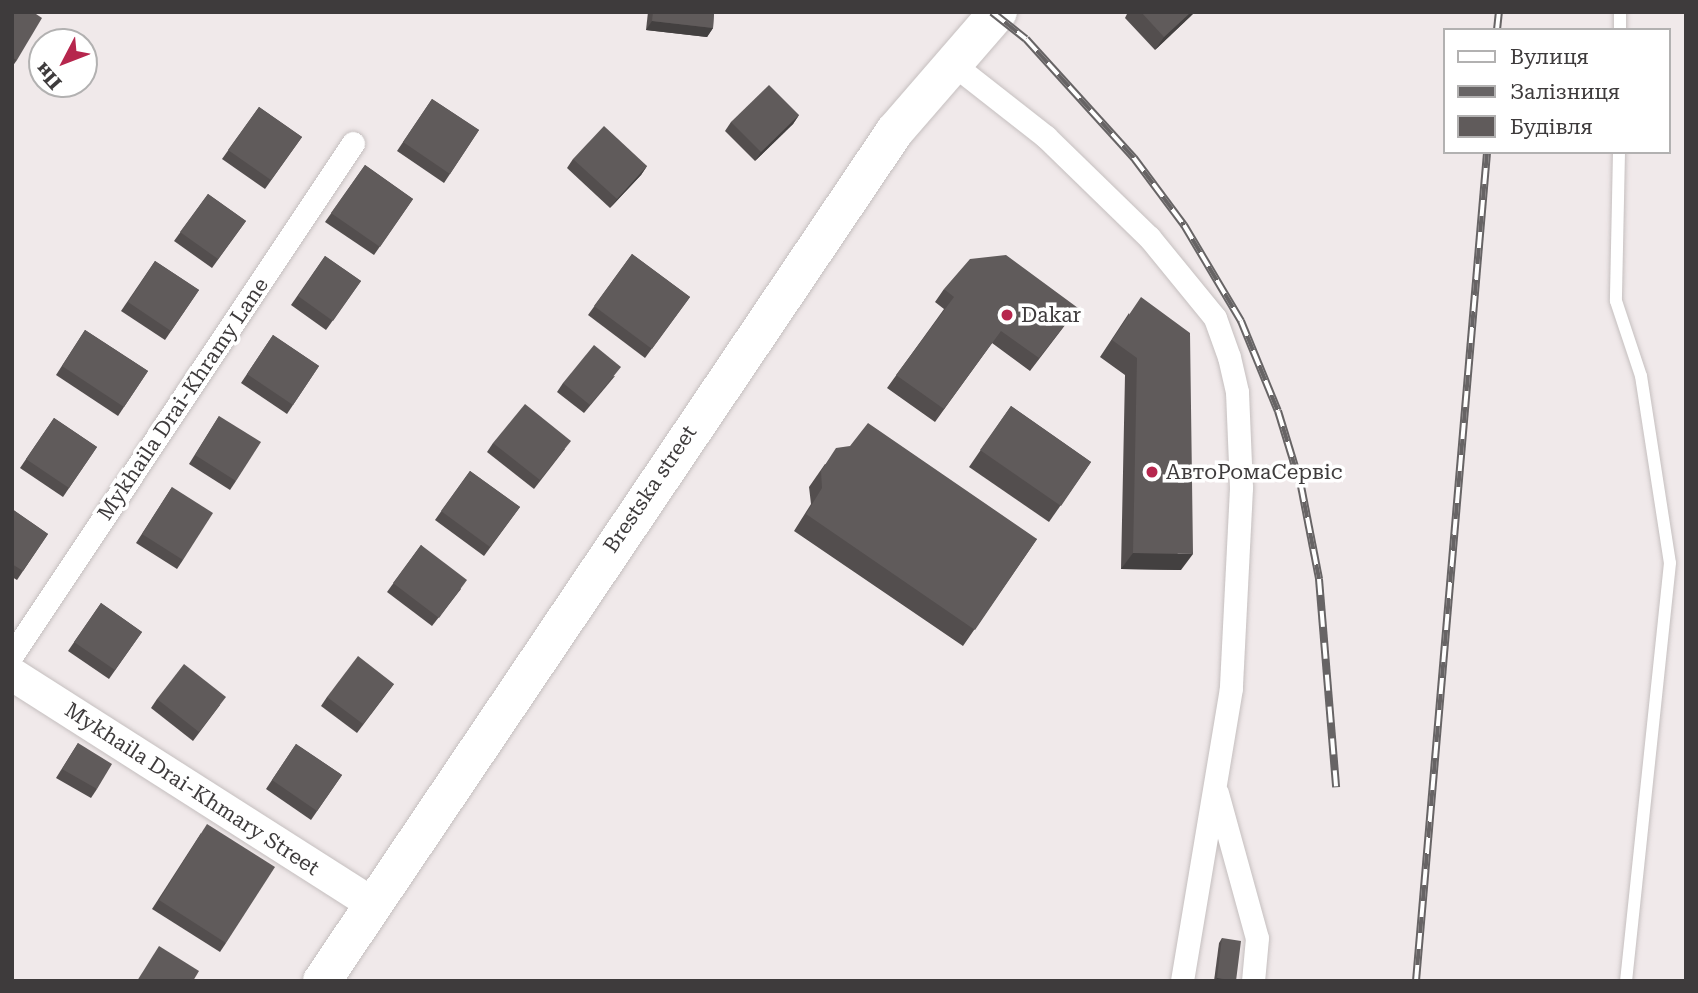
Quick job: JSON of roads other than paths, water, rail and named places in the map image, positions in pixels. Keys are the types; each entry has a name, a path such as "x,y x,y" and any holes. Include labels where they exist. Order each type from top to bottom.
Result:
{"highway":[{"name":"Brestska street","path":"322,981 895,131 998,12"}],"main road":[{"name":"Mykhaila Drai-Khmary Street","path":"12,674 373,904"}],"street":[{"path":"953,64 1046,137 1149,237 1215,318 1229,357 1240,441 1237,593 1231,688 1182,981"},
{"name":"Mykhaila Drai-Khramy Lane","path":"12,654 353,143"},
{"path":"1215,786 1257,938 1253,981"}],"lane":[{"path":"1619,154 1616,301 1641,376 1670,563 1626,981"}],"railway":[{"path":"992,12 1026,39 1134,158 1184,225 1241,321 1278,411 1301,486 1319,579 1336,787"},
{"path":"1497,28 1499,12"},
{"path":"1416,981 1487,154"}],"place":[{"name":"Dakar","path":"1007,315"},
{"name":"АвтоРомаСервіс","path":"1152,472"}]}
